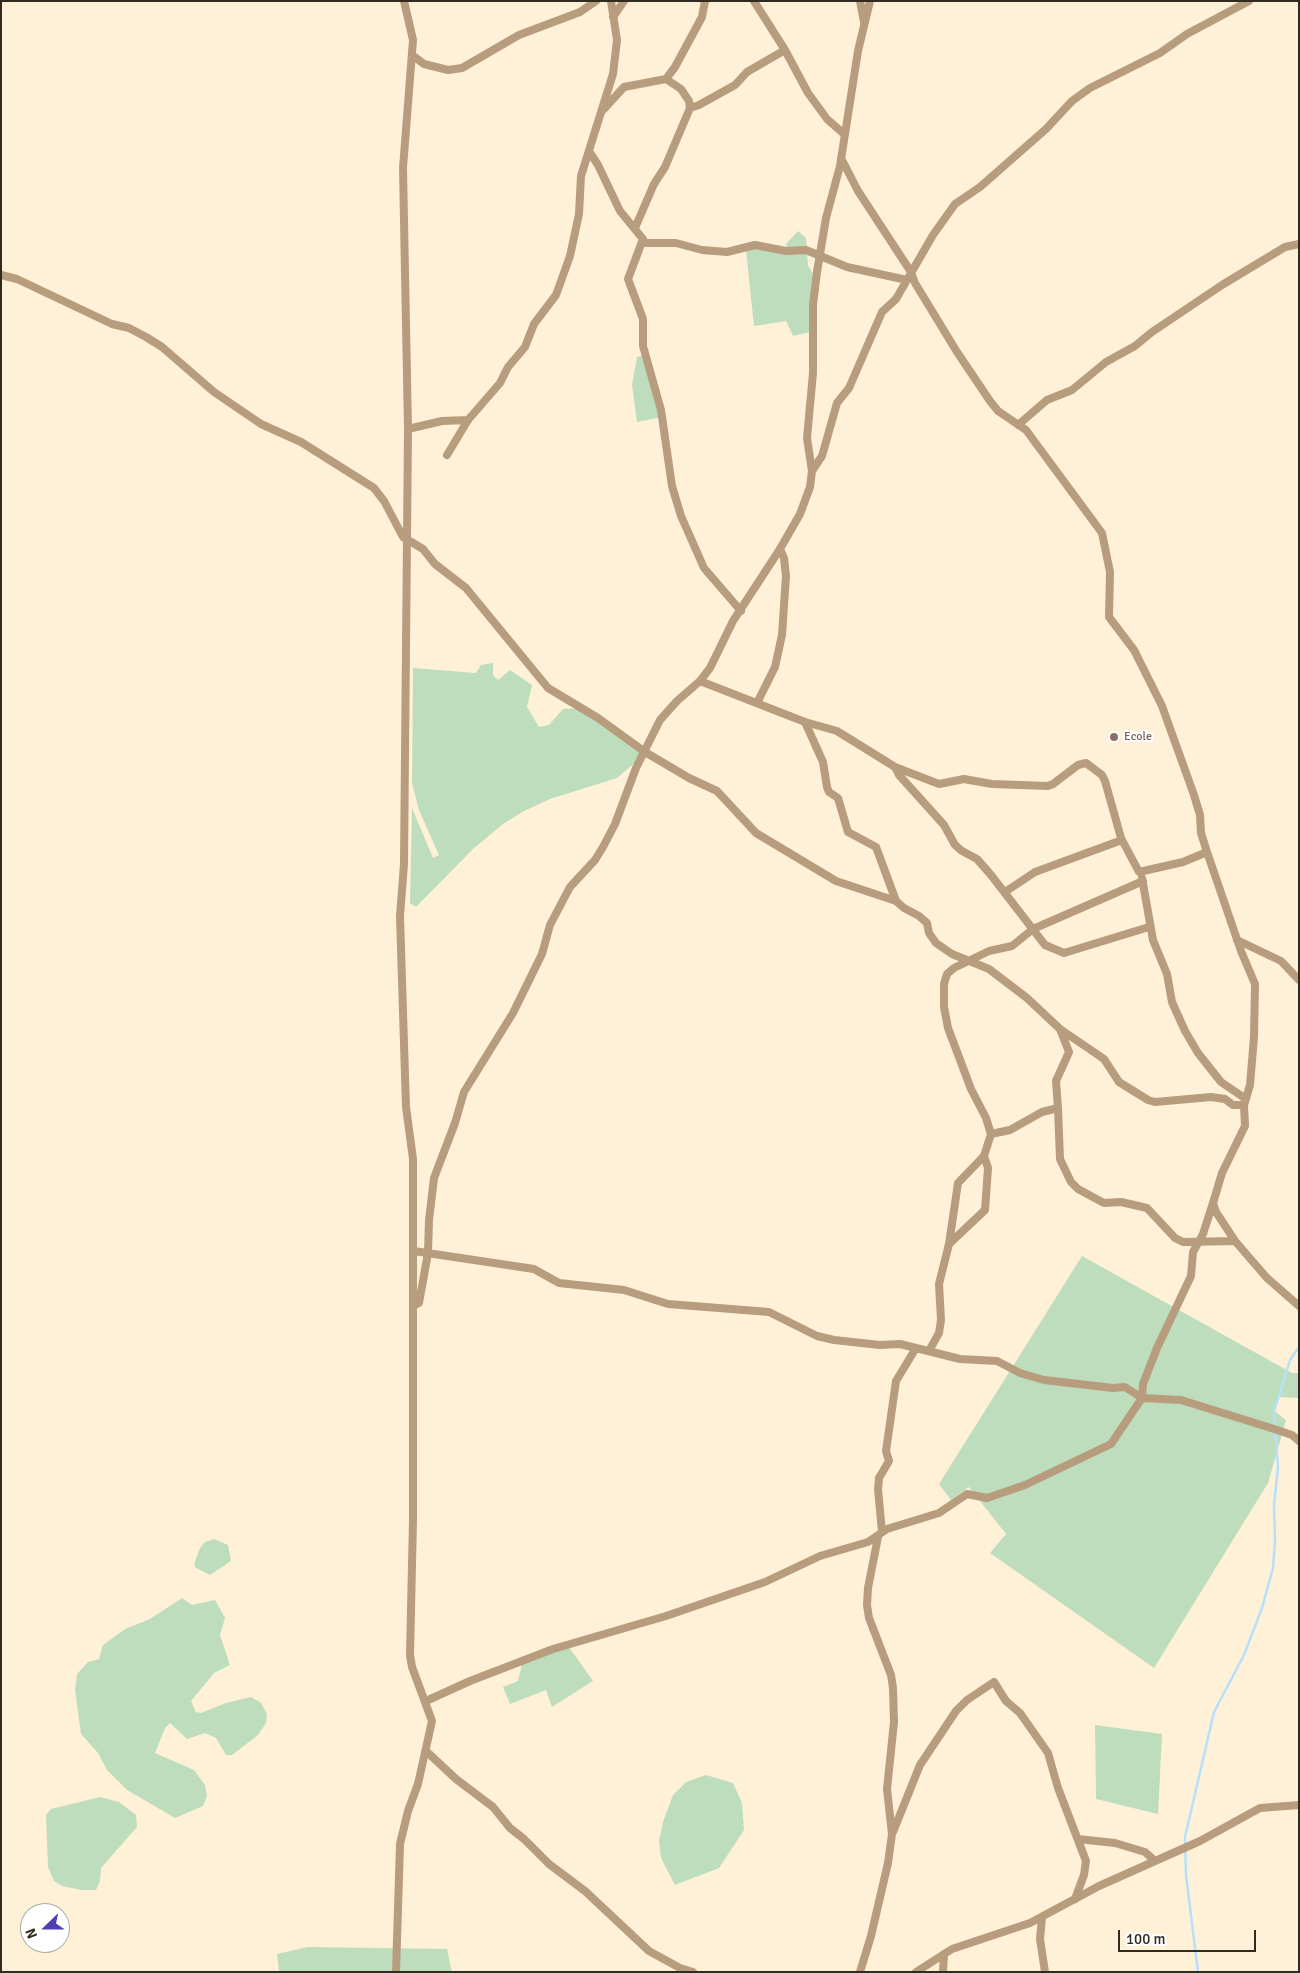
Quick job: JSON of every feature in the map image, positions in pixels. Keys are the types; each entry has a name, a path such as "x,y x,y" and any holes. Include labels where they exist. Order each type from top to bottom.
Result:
{"street":[{"path":"396,1972 400,1844 426,1751 432,1721 412,1666 410,1655 414,1306 413,1159 406,1107 400,916 404,864 408,429 403,168 412,55 411,24 404,1"},
{"path":"412,55 424,64 448,70 462,68 519,35 580,12 596,1"},
{"path":"447,455 468,420 500,383 508,367 525,347 534,324 556,295 575,238 582,176 603,110 616,54 617,40 611,1"},
{"path":"613,17 624,1"},
{"path":"603,110 624,87 666,79 675,67 702,18 705,1"},
{"path":"754,1 785,50 808,93 827,119 844,134"},
{"path":"860,1 864,24"},
{"path":"414,1306 419,1302 428,1253 428,1220 434,1178 455,1123 464,1092 513,1013 542,954 550,925 570,887 595,860 603,848 615,824 633,775 660,720 676,701 700,681 710,668 733,621 780,549 800,514 810,487 812,471 807,438 813,373 813,305 820,254 870,1"},
{"path":"812,471 822,456 836,403 849,388 882,312 896,300 942,220 955,204 980,187 1046,129 1072,101 1090,88 1160,53 1187,34 1248,1"},
{"path":"690,108 707,102 735,85 747,72 785,50"},
{"path":"635,228 651,191 665,167 690,108 689,101 681,89 666,79"},
{"path":"589,151 598,165 620,211 635,228 643,242"},
{"path":"426,1701 470,1681 553,1649 596,1635 620,1631 765,1582 820,1556 868,1542 880,1534 925,1516 939,1513 967,1494 987,1498 1025,1485 1111,1444 1142,1398 1143,1384 1156,1348 1192,1276 1191,1263 1196,1244 1203,1234 1222,1173 1244,1130 1245,1102 1250,1085 1255,984 1237,940 1207,852 1201,833 1200,815 1194,795 1162,706 1134,650 1109,617 1110,572 1102,533 1026,430 998,411 990,401 957,352 915,283 911,272 858,191 840,156"},
{"path":"643,242 676,243 702,250 727,252 755,245 775,250 798,249 820,254 847,267 907,280"},
{"path":"643,242 628,279 643,319 643,346 662,410 672,486 681,516 704,568 741,611"},
{"path":"1018,425 1047,400 1072,390 1106,362 1135,346 1152,332 1222,285 1285,247 1299,244"},
{"path":"1,275 17,279 112,324 129,328 162,348 214,392 262,424 301,442 374,488 380,493 406,540 423,549 434,564 466,588 548,688 598,718 645,752 688,778 717,791 756,833 836,881 896,901 927,923 929,933 936,942 952,954 989,969 1016,988 1060,1029 1104,1059 1119,1082 1148,1100 1155,1102 1211,1097 1225,1099 1233,1105 1245,1102"},
{"path":"408,429 442,421 468,420"},
{"path":"757,704 775,667 782,635 786,576 784,558 780,549"},
{"path":"700,681 805,722 837,731 895,767 939,784 964,780 1033,786 1053,784 1078,765 1086,764 1102,775 1122,840 1144,882 1149,927 1167,974 1172,1002 1185,1031 1198,1053 1221,1082 1245,1102"},
{"path":"805,722 823,762 827,787 829,792 838,798 848,832 876,847 896,901"},
{"path":"895,767 899,775 944,825 955,845 977,859 1045,944 1064,953 1149,927"},
{"path":"1005,892 1035,872 1122,840"},
{"path":"1140,872 1183,862 1207,852"},
{"path":"930,1350 939,1334 941,1320 939,1284 949,1244 958,1183 984,1156 991,1134 986,1118 971,1089 948,1028 944,1007 944,984 948,974 954,968 989,951 1012,946 1033,929 1144,882"},
{"path":"1237,940 1281,961 1299,980"},
{"path":"1060,1029 1069,1052 1056,1081 1060,1159 1071,1182 1095,1200 1104,1203 1121,1202 1147,1208 1175,1238 1183,1242 1196,1244 1235,1241"},
{"path":"991,1134 1010,1130 1042,1112 1058,1108"},
{"path":"949,1244 985,1210 988,1168 984,1156"},
{"path":"1213,1203 1216,1212 1235,1241 1267,1278 1299,1306"},
{"path":"414,1251 534,1269 559,1283 624,1290 668,1304 769,1312 816,1336 834,1340 880,1345 900,1344 960,1359 997,1361 1020,1373 1044,1380 1113,1388 1125,1387 1142,1398 1190,1403 1292,1435 1299,1441"},
{"path":"860,1972 871,1936 888,1863 892,1834 888,1789 894,1722 893,1688 891,1675 869,1618 868,1588 880,1534 879,1478 889,1461 886,1451 896,1381 916,1348"},
{"path":"892,1834 920,1765 956,1711 967,1700 994,1682 1006,1701 1020,1713 1048,1753 1058,1788 1078,1839 1086,1867 1075,1900"},
{"path":"426,1751 456,1779 493,1807 510,1828 549,1864 585,1892 648,1951 680,1968 693,1972"},
{"path":"916,1972 944,1954 977,1939 1042,1917 1099,1886 1227,1828 1260,1808 1299,1805"},
{"path":"1078,1839 1115,1843 1145,1852 1154,1861"},
{"path":"1042,1917 1040,1939 1045,1972"},
{"path":"943,1972 944,1954"}],"green space":[{"path":"798,231 806,238 808,265 813,274 814,331 793,336 786,321 754,326 746,250 755,248 789,253 786,244"},
{"path":"646,355 663,417 637,422 632,385 637,357"},
{"path":"493,663 493,675 498,680 510,670 532,685 527,707 539,727 549,725 563,709 579,708 645,754 617,778 550,799 524,811 503,824 473,849 416,907 410,903 412,808 433,858 439,855 419,810 412,783 413,668 476,673 481,665"},
{"path":"1082,1256 1292,1373 1299,1373 1299,1398 1279,1397 1274,1411 1286,1420 1268,1483 1154,1668 990,1553 1006,1534 969,1487 951,1500 939,1484"},
{"path":"214,1539 228,1545 231,1561 210,1575 196,1568 194,1564 200,1548 205,1542"},
{"path":"182,1598 192,1605 215,1600 225,1618 220,1635 230,1665 214,1673 191,1701 196,1712 201,1713 226,1703 251,1697 261,1703 267,1714 266,1723 258,1735 232,1755 226,1755 216,1738 205,1733 187,1739 170,1723 165,1728 155,1753 194,1770 205,1785 207,1796 203,1806 175,1818 127,1790 107,1770 98,1753 81,1734 75,1690 77,1674 88,1662 99,1659 103,1645 125,1629 150,1619"},
{"path":"569,1647 593,1681 552,1707 546,1690 510,1704 503,1687 518,1681 522,1664"},
{"path":"1095,1725 1162,1734 1158,1814 1096,1799"},
{"path":"706,1775 733,1783 742,1803 744,1830 719,1868 675,1885 661,1858 659,1841 663,1822 673,1795 686,1782"},
{"path":"100,1797 119,1802 136,1815 137,1827 101,1868 100,1881 96,1890 82,1890 62,1886 54,1881 48,1867 46,1815 51,1809"},
{"path":"308,1947 447,1949 452,1972 279,1972 277,1954"}],"waterway":[{"path":"1198,1972 1186,1875 1185,1837 1214,1712 1244,1655 1262,1608 1273,1568 1275,1541 1274,1504 1278,1468 1274,1412 1290,1360 1299,1347"}],"place":[{"name":"Ecole","path":"1114,737"}]}
